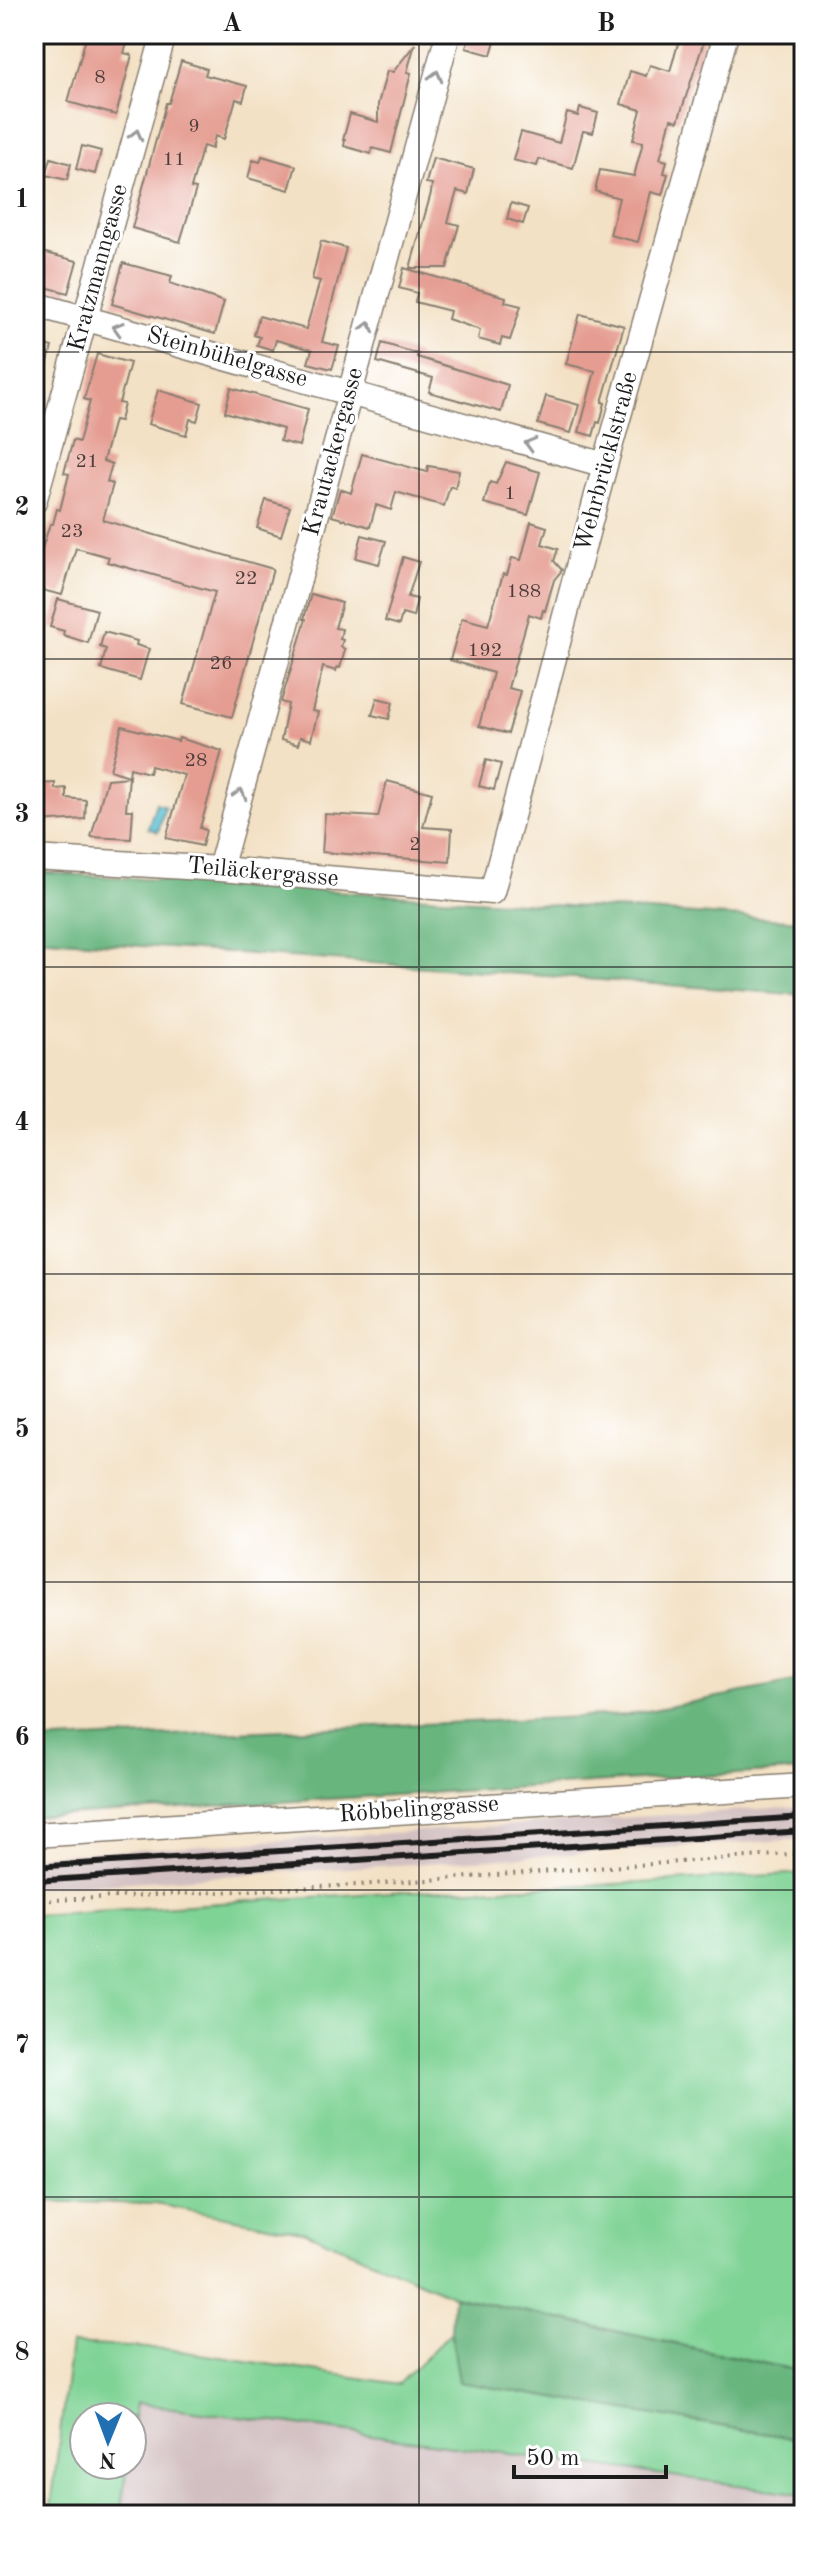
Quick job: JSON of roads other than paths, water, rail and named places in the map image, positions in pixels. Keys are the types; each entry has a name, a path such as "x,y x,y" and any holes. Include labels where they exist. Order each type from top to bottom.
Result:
{"street":[{"name":"Kratzmanngasse","path":"34,502 164,34"},
{"name":"Krautackergasse","path":"220,869 448,34"},
{"name":"Wehrbrücklstraße","path":"492,892 605,465 726,34"},
{"name":"Steinbühelgasse","path":"34,304 605,465"},
{"name":"Teiläckergasse","path":"34,858 220,869 492,892"},
{"name":"Röbbelinggasse","path":"34,1835 804,1786"}],"water":[{"path":"156,803 165,806 158,832 148,828"}],"railway":[{"path":"34,1867 804,1817"},
{"path":"34,1881 804,1831"}]}
